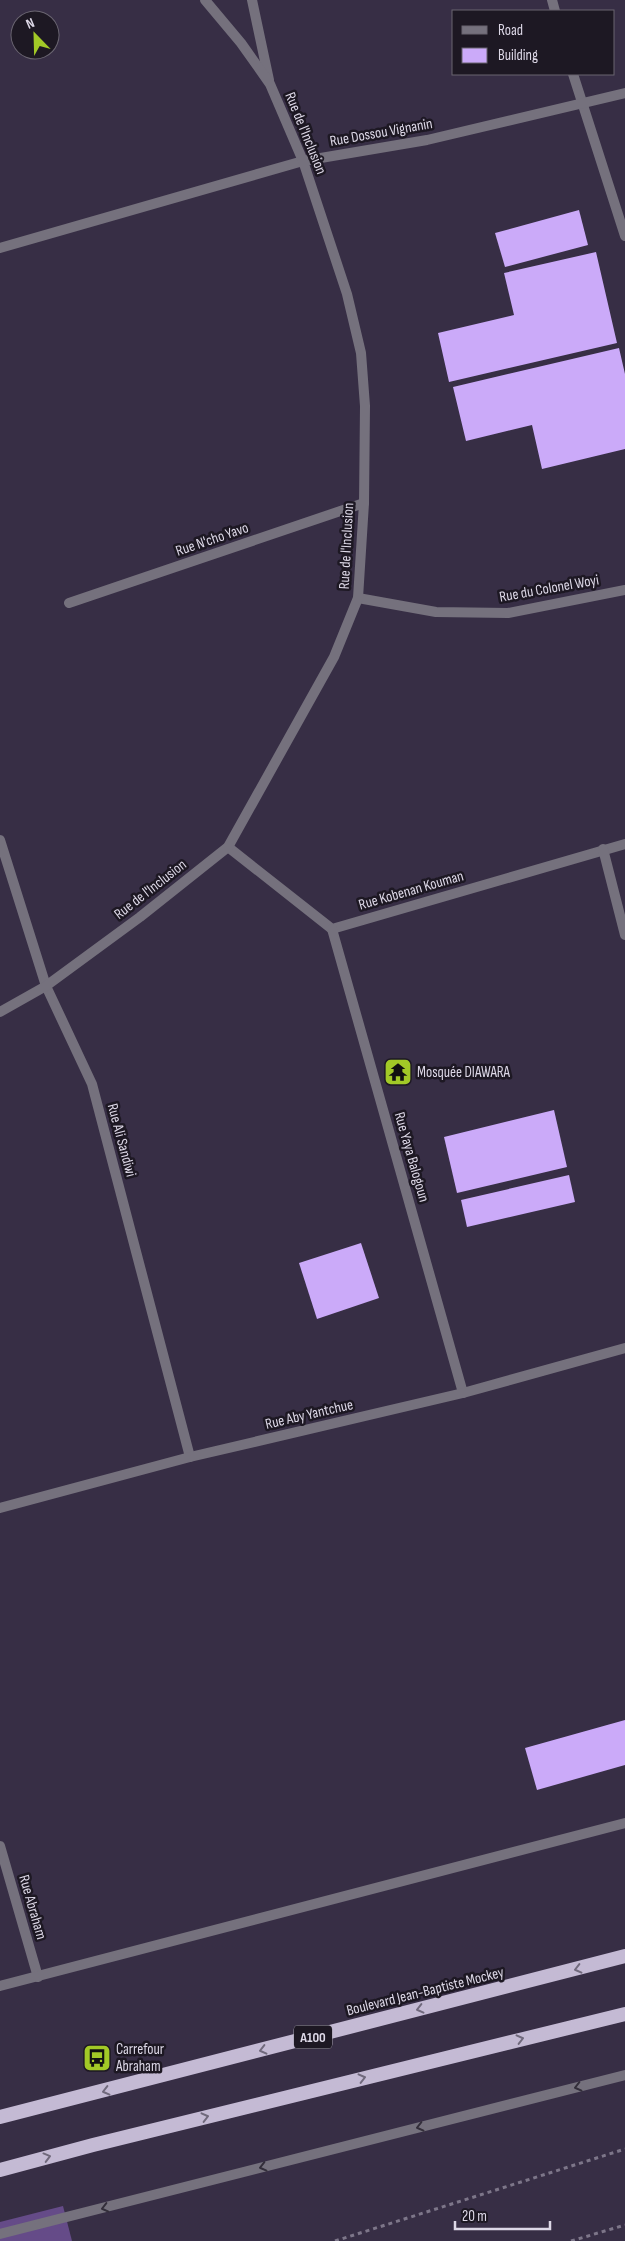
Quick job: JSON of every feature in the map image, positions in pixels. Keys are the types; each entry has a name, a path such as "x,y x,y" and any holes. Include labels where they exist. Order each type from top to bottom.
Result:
{"highway":[{"name":"Boulevard Jean-Baptiste Mockey","path":"0,2117 625,1956"},
{"path":"0,2170 93,2144 625,2014"}],"street":[{"name":"Rue de l'Inclusion","path":"0,1012 46,986 140,917 228,846 334,657 358,598 364,503 365,406 362,353 348,294 303,161 270,84 241,43 205,0"},
{"path":"252,0 270,84"},
{"path":"573,75 625,236"},
{"name":"Rue Dossou Vignanin","path":"0,248 303,161 427,140 625,93"},
{"name":"Rue N'cho Yavo","path":"69,603 364,503"},
{"name":"Rue du Colonel Woyi","path":"358,598 436,612 508,613 625,590"},
{"name":"Rue Ali Sandiwi","path":"0,840 46,986 92,1084 190,1457"},
{"name":"Rue Kobenan Kouman","path":"332,929 625,844"},
{"path":"228,846 332,929"},
{"path":"603,849 625,935"},
{"name":"Rue Yaya Balogoun","path":"332,929 463,1393"},
{"name":"Rue Aby Yantchue","path":"0,1508 190,1457 463,1393 625,1348"},
{"path":"0,1986 625,1823"},
{"name":"Rue Abraham","path":"0,1846 38,1977"},
{"path":"0,2234 625,2075"}],"path":[{"path":"335,2241 625,2149"},
{"path":"570,2241 625,2225"}],"shaded area":[{"path":"63,2206 72,2241 0,2241 0,2222"}],"building":[{"path":"579,210 588,245 505,267 495,233"},
{"path":"596,252 617,343 449,382 438,333 514,315 504,273"},
{"path":"619,348 625,374 625,449 542,469 532,425 466,441 453,387"},
{"path":"554,1110 567,1167 457,1193 444,1137"},
{"path":"569,1175 575,1202 467,1227 461,1200"},
{"path":"361,1243 379,1298 317,1319 299,1263"},
{"path":"625,1720 625,1765 537,1790 525,1748"}],"place":[{"name":"Mosquée DIAWARA","path":"398,1072"},
{"name":"Carrefour Abraham","path":"97,2058"}]}
